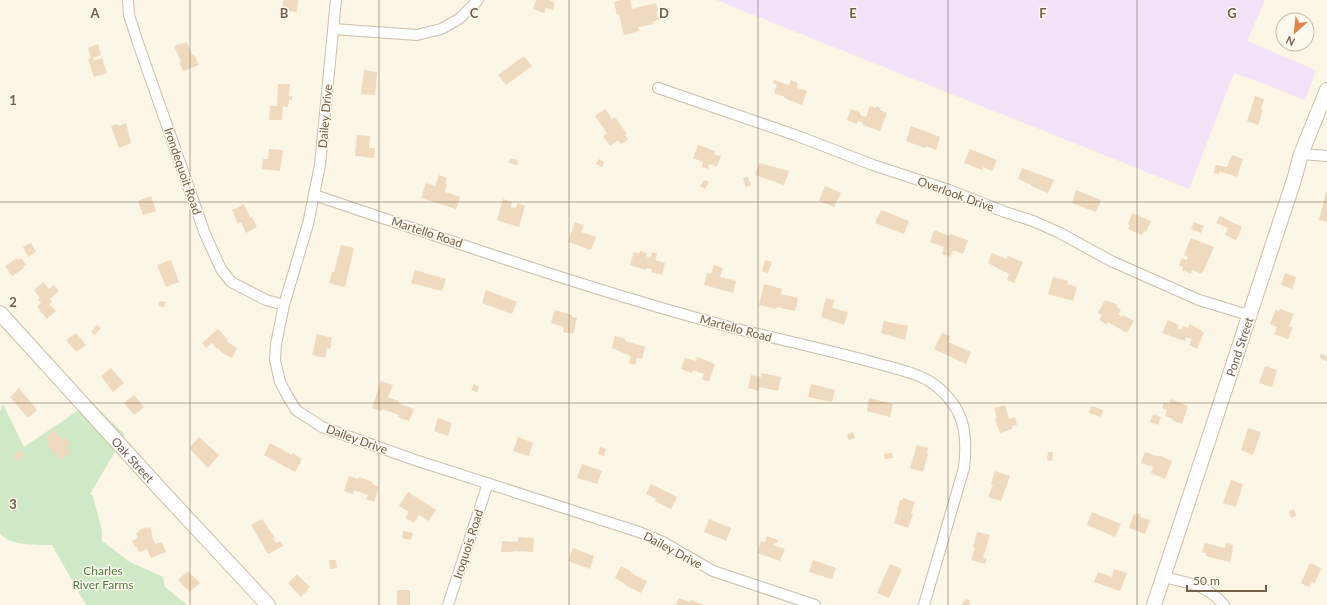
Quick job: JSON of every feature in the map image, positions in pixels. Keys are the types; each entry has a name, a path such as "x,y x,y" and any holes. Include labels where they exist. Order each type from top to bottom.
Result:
{"main road":[{"name":"Pond Street","path":"1154,605 1248,315 1294,180 1301,154 1327,90"},
{"name":"Oak Street","path":"0,312 160,489 268,605"}],"street":[{"name":"Irondequoit Road","path":"128,0 128,15 205,234 220,269 231,282 266,300 284,305"},
{"name":"Dailey Drive","path":"336,0 320,165 308,224 284,305 276,344 275,360 280,382 296,410 322,427 415,460 640,532 663,542 713,571 815,605"},
{"path":"333,29 417,35 441,29 459,19 478,0"},
{"name":"Overlook Drive","path":"658,88 795,135 873,165 949,190 1005,212 1033,221 1067,236 1111,261 1199,300 1248,315"},
{"path":"1301,154 1327,156"},
{"name":"Martello Road","path":"314,195 573,281 730,327 914,374 934,384 952,401 958,412 966,435 966,449 964,468 924,605"},
{"name":"Iroquois Road","path":"448,605 488,484"},
{"path":"1163,577 1200,586 1211,592 1224,605"}],"shaded area":[{"path":"716,0 1265,0 1247,41 1316,70 1305,100 1234,73 1189,189"}],"green space":[{"name":"Charles River Farms","path":"91,402 125,435 90,494 93,496 102,531 102,541 130,562 163,577 165,587 187,605 86,605 52,545 17,543 4,537 0,533 0,411 3,404 24,447"}],"building":[{"path":"283,0 298,0 297,12 288,11 287,18 282,17"},
{"path":"536,0 549,0 555,3 553,10 546,8 544,13 533,9"},
{"path":"630,0 632,9 656,3 658,11 656,11 659,20 652,22 653,24 638,27 639,31 624,35 619,14 617,15 614,2"},
{"path":"187,42 192,55 194,54 199,65 183,71 174,46"},
{"path":"98,44 101,55 93,58 94,61 102,58 107,73 94,77 88,59 91,58 88,48"},
{"path":"524,56 532,66 506,85 498,75"},
{"path":"364,70 377,72 375,95 361,94"},
{"path":"774,80 789,85 791,80 798,83 797,88 807,91 802,105 774,93 777,85 773,83"},
{"path":"278,84 290,84 289,96 292,96 292,100 289,100 288,107 283,106 282,120 269,120 270,106 277,106"},
{"path":"1255,96 1264,99 1261,109 1263,110 1258,125 1247,121"},
{"path":"870,106 881,108 880,110 887,113 880,131 863,125 863,123 858,121 857,124 847,120 851,109 866,117"},
{"path":"605,109 612,119 615,117 627,134 625,135 628,140 621,144 618,140 610,146 603,136 607,133 595,116"},
{"path":"126,123 131,143 119,148 111,126 118,124 118,126"},
{"path":"911,126 940,137 936,150 926,146 925,148 906,141"},
{"path":"357,135 370,136 369,148 375,148 374,158 355,156"},
{"path":"698,145 715,151 714,154 721,156 717,167 709,164 708,169 702,167 703,162 693,158"},
{"path":"269,149 283,150 280,171 262,169 263,159 268,159"},
{"path":"970,149 997,160 992,171 983,167 982,170 964,163"},
{"path":"1232,155 1243,159 1237,177 1219,171 1219,174 1213,173 1216,165 1227,167"},
{"path":"510,158 518,160 517,165 509,163"},
{"path":"599,159 604,162 602,167 596,164"},
{"path":"759,163 789,171 784,185 755,175"},
{"path":"1022,168 1054,180 1048,193 1018,179"},
{"path":"439,175 447,178 445,183 447,184 445,192 460,197 456,209 421,198 426,183 435,186"},
{"path":"748,177 751,185 746,187 743,178"},
{"path":"704,180 709,182 705,189 700,186"},
{"path":"825,186 841,193 834,207 819,201"},
{"path":"1076,190 1101,200 1096,212 1072,203"},
{"path":"1327,192 1327,222 1319,220"},
{"path":"151,196 156,211 143,215 138,201"},
{"path":"503,199 512,202 511,207 516,208 518,203 525,206 519,227 497,220"},
{"path":"244,204 250,218 252,217 257,227 246,233 241,222 238,224 232,210"},
{"path":"881,210 909,221 904,234 875,223"},
{"path":"1132,213 1151,221 1146,232 1144,231 1142,235 1128,229 1130,225 1128,224"},
{"path":"1220,216 1242,227 1236,240 1225,235 1228,228 1216,223"},
{"path":"575,222 584,225 581,232 596,237 591,250 568,242"},
{"path":"1194,222 1204,226 1201,233 1191,229"},
{"path":"934,230 949,236 950,234 968,240 963,254 953,250 950,257 942,254 944,247 930,242"},
{"path":"1191,238 1214,247 1202,274 1192,270 1191,274 1182,270 1183,267 1179,265 1182,258 1186,260 1188,257 1184,255"},
{"path":"31,243 36,252 28,257 23,247"},
{"path":"341,245 354,248 345,287 329,283 332,272 334,272"},
{"path":"640,251 647,253 646,256 650,258 652,252 657,254 655,260 665,263 662,275 651,272 652,269 647,268 646,270 630,265 634,252 639,254"},
{"path":"992,253 1006,259 1008,256 1023,262 1014,283 1007,280 1009,274 988,263"},
{"path":"17,258 18,260 21,258 26,265 12,276 5,266"},
{"path":"171,260 179,282 166,287 157,265"},
{"path":"765,260 772,262 768,273 762,271"},
{"path":"714,265 723,268 720,277 736,281 733,293 704,285 707,273 711,274"},
{"path":"415,270 446,279 442,291 411,283"},
{"path":"1285,273 1296,277 1292,289 1281,285"},
{"path":"1053,277 1068,281 1067,284 1077,287 1073,301 1048,294"},
{"path":"43,282 49,289 54,285 59,291 50,299 52,302 49,304 56,311 47,319 37,307 41,303 38,300 40,298 34,290"},
{"path":"764,284 782,289 781,294 798,298 795,311 759,305"},
{"path":"486,290 517,302 512,314 482,303"},
{"path":"826,298 834,300 832,308 848,312 844,325 821,317"},
{"path":"1105,300 1118,305 1117,307 1121,310 1118,314 1122,317 1123,315 1134,321 1127,333 1108,322 1106,324 1099,320 1102,315 1098,313"},
{"path":"159,301 166,302 164,307 158,306"},
{"path":"1276,309 1294,314 1289,326 1293,327 1288,339 1274,334 1277,327 1270,324"},
{"path":"555,310 577,318 573,334 563,332 564,327 551,323"},
{"path":"1168,320 1179,325 1177,328 1181,330 1183,326 1188,328 1190,324 1204,332 1197,349 1189,345 1192,339 1186,337 1185,341 1162,333"},
{"path":"884,321 908,326 905,340 881,333"},
{"path":"97,325 101,328 95,335 91,332"},
{"path":"218,329 228,340 226,341 237,348 232,358 222,353 212,343 206,348 202,343"},
{"path":"76,333 86,345 76,352 66,340"},
{"path":"942,333 950,336 948,342 971,352 966,364 934,349"},
{"path":"317,334 332,338 330,349 327,348 325,358 312,355"},
{"path":"615,336 626,339 625,341 645,347 642,359 637,358 635,365 629,363 631,356 612,348"},
{"path":"1321,354 1327,356 1327,361 1320,358"},
{"path":"697,357 715,364 709,382 702,379 704,374 693,370 692,373 681,369 685,358 696,361"},
{"path":"1265,366 1277,370 1272,387 1259,383"},
{"path":"111,368 124,383 113,392 101,376"},
{"path":"762,373 781,377 778,391 760,387 759,391 748,388 751,375 761,377"},
{"path":"381,381 393,385 388,397 399,401 398,403 414,409 409,421 398,417 399,415 382,409 382,411 372,408"},
{"path":"474,384 479,387 477,392 471,390"},
{"path":"811,384 835,390 832,402 808,397"},
{"path":"19,388 37,410 28,418 10,397"},
{"path":"134,395 144,407 134,415 124,403"},
{"path":"869,398 893,404 890,417 867,411"},
{"path":"1171,399 1188,406 1182,424 1165,416 1167,410 1162,408 1164,402 1169,404"},
{"path":"1005,405 1009,419 1015,417 1017,425 1012,426 1012,429 1000,433 995,419 997,418 994,408"},
{"path":"1091,406 1103,410 1101,417 1089,413"},
{"path":"1153,414 1161,417 1158,425 1150,422"},
{"path":"438,418 452,423 448,436 434,431"},
{"path":"1248,428 1261,432 1253,455 1241,450"},
{"path":"54,430 63,440 66,437 71,443 66,447 70,452 61,460 47,445 50,442 46,438"},
{"path":"853,432 855,438 849,440 847,435"},
{"path":"199,437 219,455 208,468 189,448"},
{"path":"518,437 533,443 529,456 513,451"},
{"path":"270,443 292,455 293,453 302,459 295,472 264,455"},
{"path":"917,445 928,448 928,454 923,472 910,468"},
{"path":"600,447 606,449 604,456 598,454"},
{"path":"20,450 24,454 17,461 13,456"},
{"path":"1048,452 1053,452 1052,461 1047,460"},
{"path":"1145,452 1161,456 1172,461 1165,479 1151,473 1153,467 1141,463"},
{"path":"892,453 893,458 885,459 884,454"},
{"path":"582,464 602,471 597,484 577,478"},
{"path":"995,471 1010,476 1001,501 988,497 993,485 991,484"},
{"path":"349,476 358,479 359,477 373,482 372,484 379,487 374,502 366,499 368,495 354,490 353,494 344,491"},
{"path":"1231,480 1243,484 1236,507 1223,503"},
{"path":"651,484 677,497 671,509 655,501 656,499 646,494"},
{"path":"408,492 436,510 429,521 419,515 414,523 405,518 409,512 399,506"},
{"path":"903,498 915,502 908,528 894,523 900,500"},
{"path":"1294,509 1296,516 1291,518 1289,511"},
{"path":"1092,512 1121,524 1115,537 1087,525"},
{"path":"1137,513 1141,514 1140,517 1150,520 1145,534 1129,528 1134,514 1136,515"},
{"path":"262,519 275,538 273,539 276,543 280,541 283,546 268,554 251,525"},
{"path":"709,519 731,528 726,541 704,532"},
{"path":"146,527 147,529 150,527 155,544 162,542 166,552 151,558 147,549 139,552 136,546 135,547 132,541 138,538 136,533"},
{"path":"403,531 413,533 411,540 402,538"},
{"path":"977,532 990,535 983,558 987,558 985,564 971,560 975,548 973,547"},
{"path":"767,536 778,540 776,544 774,543 773,545 785,549 780,561 757,553 761,541 765,542"},
{"path":"518,537 534,538 533,552 501,552 502,541 518,542"},
{"path":"1205,543 1225,548 1226,543 1233,545 1230,562 1206,556 1206,553 1202,552"},
{"path":"573,548 594,556 590,569 568,561"},
{"path":"329,560 336,560 337,568 330,569"},
{"path":"813,560 836,568 832,579 809,572"},
{"path":"1310,563 1321,568 1315,583 1312,582 1309,587 1301,583"},
{"path":"890,564 902,569 889,598 877,593"},
{"path":"621,566 647,581 641,593 615,578"},
{"path":"1114,569 1127,573 1120,591 1094,582 1098,572 1112,577"},
{"path":"188,571 200,583 190,592 178,580"},
{"path":"297,574 310,587 301,597 288,583"},
{"path":"397,590 410,590 410,605 397,605"},
{"path":"679,598 690,602 691,600 703,605 676,605"},
{"path":"966,599 969,600 970,605 962,605 963,602"}]}
